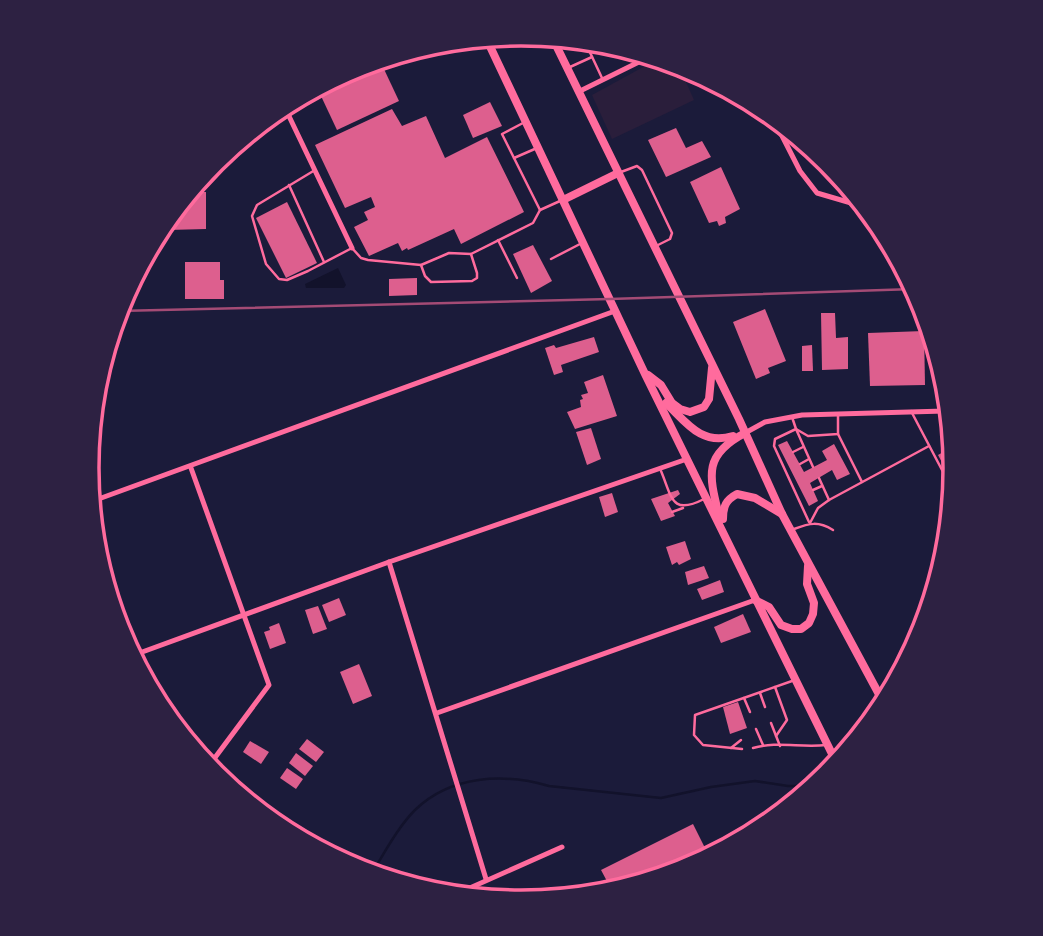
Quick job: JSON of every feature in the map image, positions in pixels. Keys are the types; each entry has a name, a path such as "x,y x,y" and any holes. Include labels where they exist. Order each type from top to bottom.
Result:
{"main road":[{"path":"490,46 645,374 832,754"},
{"path":"557,47 782,514 879,693"},
{"path":"563,200 618,173"},
{"path":"645,374 661,385 672,403 690,412 704,407 709,399 712,365"},
{"path":"657,398 668,404 689,428 703,436 726,438 745,433"},
{"path":"722,529 712,471 721,448 745,433"},
{"path":"722,529 723,508 729,498 737,494 755,498 782,514"},
{"path":"755,600 769,607 781,625 801,629 809,623 813,614 814,603 807,584 808,564"}],"street":[{"path":"578,92 634,61"},
{"path":"289,116 352,248"},
{"path":"782,135 800,171 817,193 850,203"},
{"path":"100,499 615,311"},
{"path":"745,433 765,422 792,417 940,411"},
{"path":"142,652 687,459"},
{"path":"191,468 269,685 214,758"},
{"path":"390,562 486,879"},
{"path":"436,713 755,600"},
{"path":"470,887 562,847"}],"lane":[{"path":"589,51 603,80"},
{"path":"567,68 592,57"},
{"path":"526,122 502,134 540,210"},
{"path":"514,158 538,148"},
{"path":"618,173 638,166 642,170 672,233 670,239 654,247"},
{"path":"315,170 257,205 253,216 266,264 279,279 287,280 352,248 361,258 368,260 421,265 449,253 471,254 533,223 540,210 563,200"},
{"path":"289,185 324,263"},
{"path":"498,240 517,278"},
{"path":"551,259 583,242"},
{"path":"421,265 430,282 472,281 477,278 477,273 471,254"},
{"path":"911,411 944,474"},
{"path":"838,414 838,434 862,482"},
{"path":"792,417 813,467"},
{"path":"796,429 808,436 838,434"},
{"path":"796,429 775,439 774,446 810,523"},
{"path":"793,452 804,446"},
{"path":"810,523 818,508 828,500 929,446"},
{"path":"780,458 784,456"},
{"path":"800,464 809,459"},
{"path":"660,468 673,499 683,508"},
{"path":"786,471 791,468"},
{"path":"819,478 828,500"},
{"path":"791,482 797,480"},
{"path":"813,490 822,486"},
{"path":"798,498 804,495"},
{"path":"672,512 706,498"},
{"path":"791,531 810,523 820,523 833,530"},
{"path":"742,749 702,745 694,736 695,715 795,680"},
{"path":"775,687 787,720 776,736"},
{"path":"760,692 765,707"},
{"path":"744,698 750,712"},
{"path":"771,723 779,746"},
{"path":"756,729 763,745"},
{"path":"751,738 759,736"},
{"path":"731,748 741,740"},
{"path":"753,748 763,745 827,745"}],"shaded area":[{"path":"647,65 685,79 694,100 612,139 592,95"},
{"path":"338,268 346,285 344,288 306,288 305,284"}],"building":[{"path":"384,69 399,101 337,130 321,96"},
{"path":"490,102 502,126 473,138 463,115"},
{"path":"392,109 402,126 426,116 445,158 487,137 524,212 461,244 454,229 408,250 407,248 402,251 398,243 369,256 354,227 368,220 364,212 375,207 371,197 345,208 315,145"},
{"path":"676,128 686,148 702,141 711,157 666,177 648,140"},
{"path":"721,167 740,209 725,217 726,223 719,226 717,221 709,223 690,182"},
{"path":"202,192 206,192 206,229 172,230"},
{"path":"287,202 317,263 286,278 256,218"},
{"path":"533,245 552,281 531,293 513,254"},
{"path":"185,262 220,262 224,299 185,299"},
{"path":"417,278 417,295 389,296 389,279"},
{"path":"765,309 786,361 768,368 770,373 756,379 733,322"},
{"path":"821,313 835,313 836,338 848,337 848,369 822,370"},
{"path":"922,331 925,385 870,386 868,333"},
{"path":"594,337 599,352 561,365 563,372 554,375 545,348 554,345 556,348"},
{"path":"812,345 813,371 802,371 802,346"},
{"path":"603,375 617,416 575,429 567,412 581,407 581,395 588,393 584,382"},
{"path":"591,428 601,459 587,465 576,432"},
{"path":"787,441 804,472 827,460 822,451 834,444 850,474 837,480 832,470 810,483 818,501 809,506 778,445"},
{"path":"943,452 944,466 938,455"},
{"path":"678,490 680,494 668,503 675,516 661,521 651,499"},
{"path":"612,493 618,512 605,517 599,497"},
{"path":"685,541 691,559 679,565 677,562 672,565 666,547"},
{"path":"704,566 709,578 688,585 685,572"},
{"path":"720,580 724,592 702,600 697,589"},
{"path":"339,598 346,615 329,622 322,605"},
{"path":"318,606 327,629 313,634 305,610"},
{"path":"743,614 751,632 721,643 714,627"},
{"path":"279,623 286,643 270,649 264,632"},
{"path":"359,664 372,696 353,704 340,672"},
{"path":"738,702 747,728 730,734 723,707"},
{"path":"307,739 324,752 316,762 299,749"},
{"path":"250,741 269,752 261,764 243,752"},
{"path":"296,753 313,766 305,776 289,763"},
{"path":"287,768 303,779 296,789 280,778"},
{"path":"693,824 705,848 657,868 607,881 601,870"}],"waterway":[{"path":"377,865 397,832 429,798 461,784 479,780 514,779 549,786 661,798 755,781 800,786"}],"railway":[{"path":"129,311 904,289"}]}
